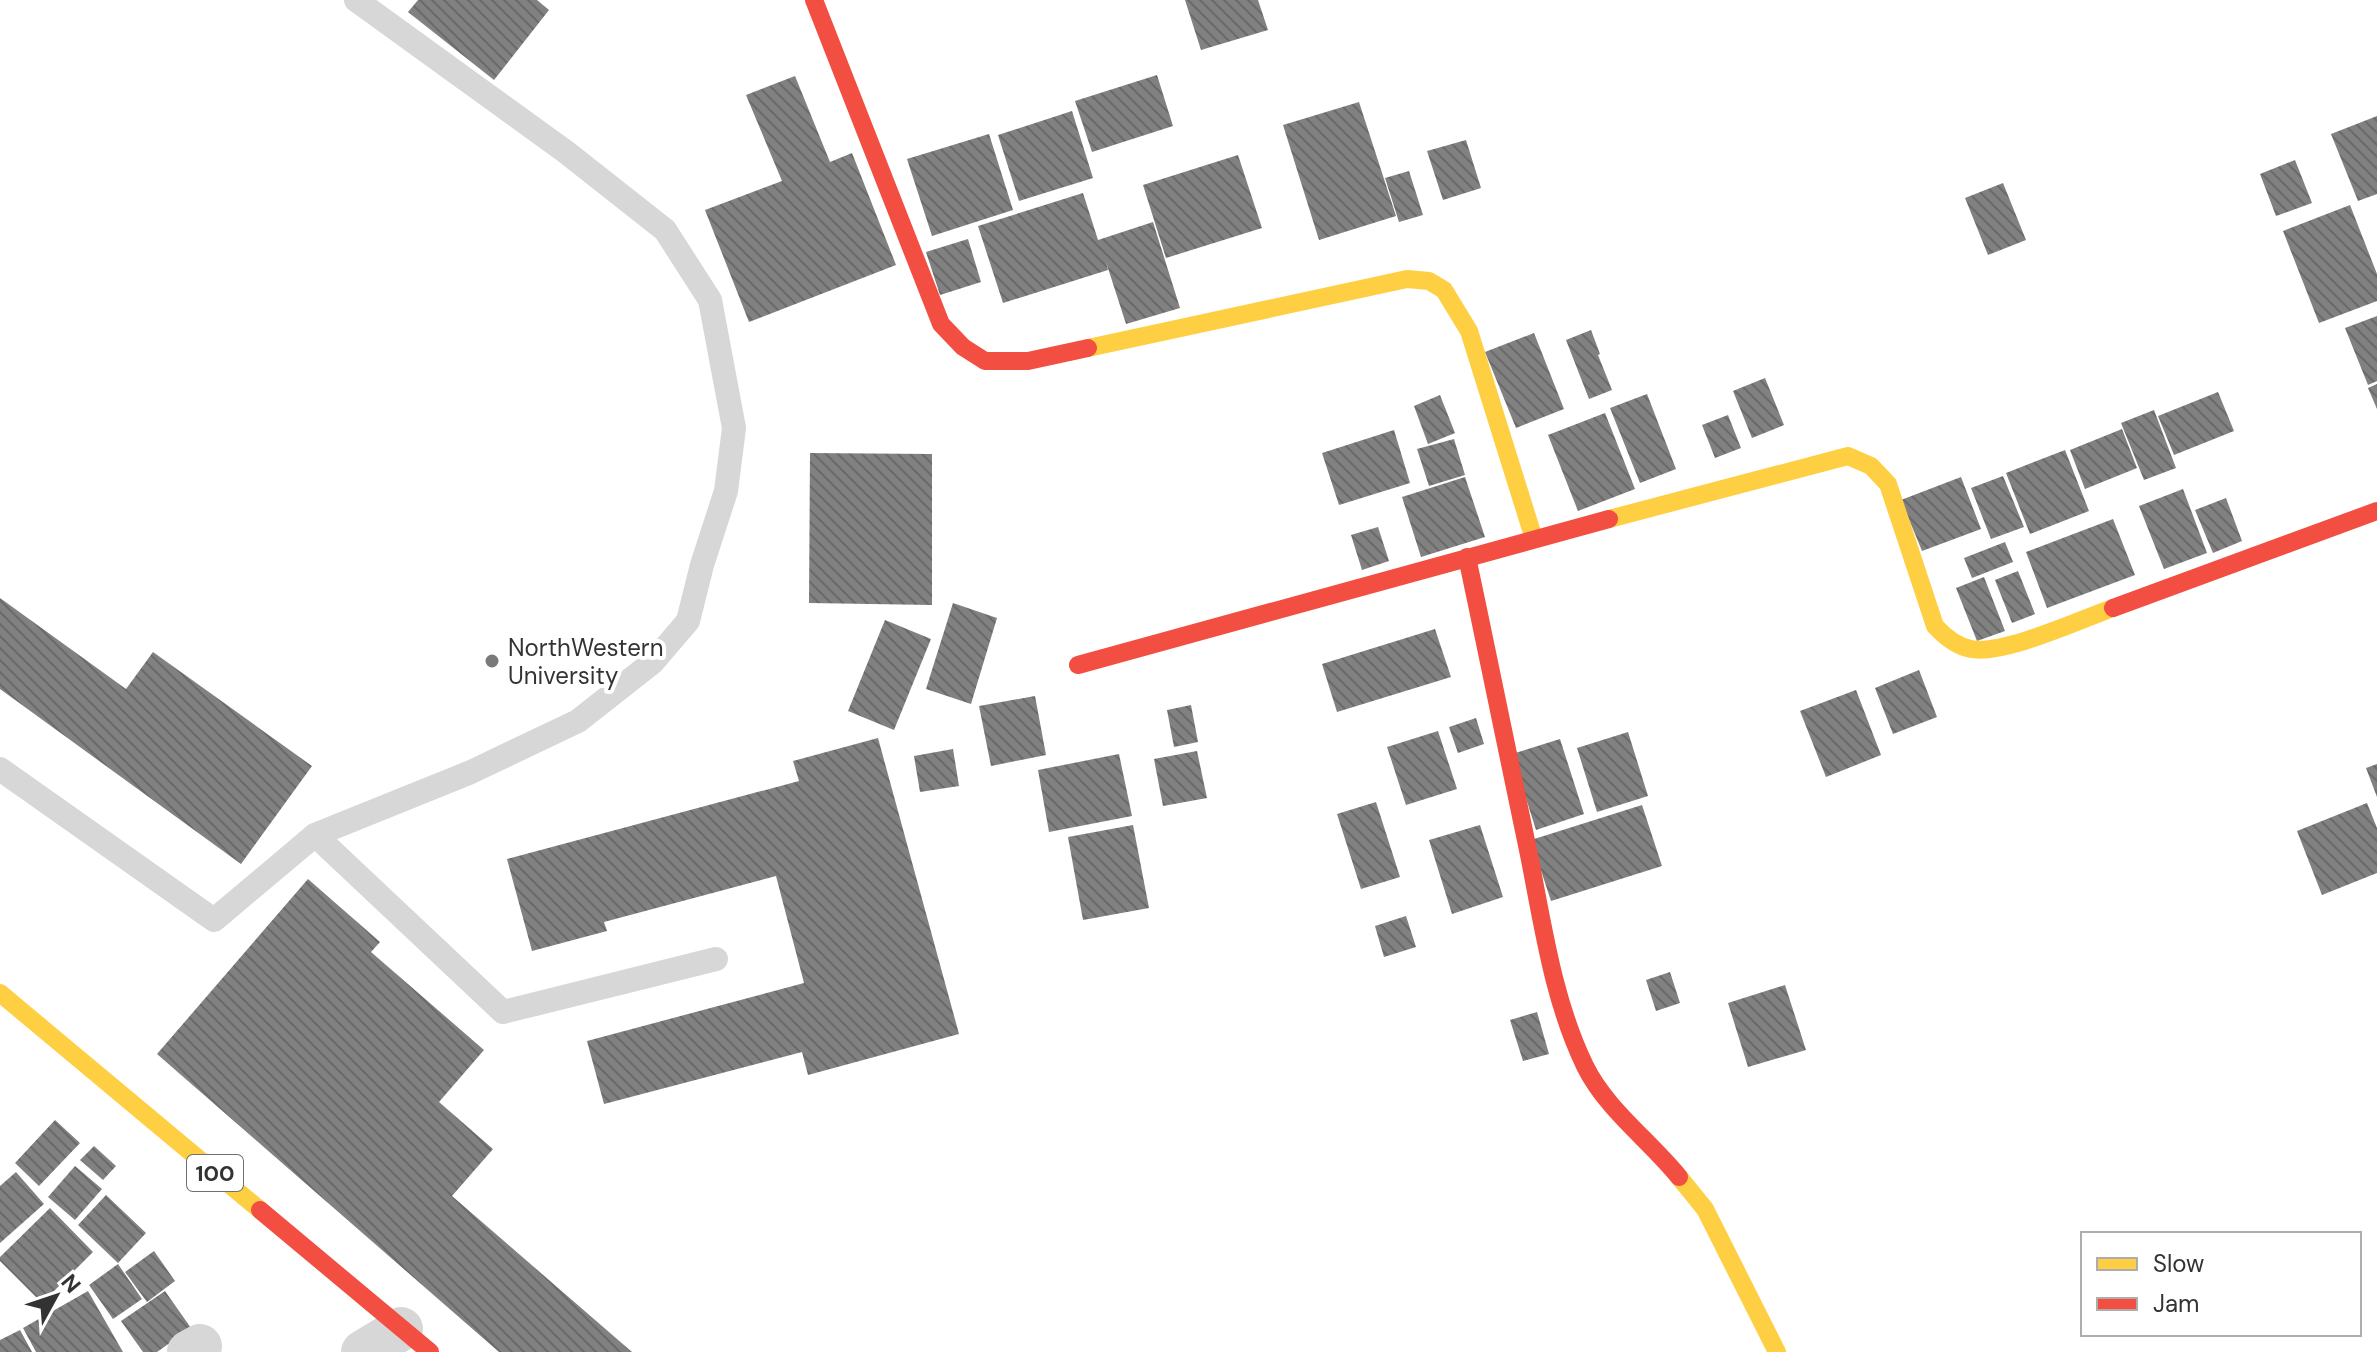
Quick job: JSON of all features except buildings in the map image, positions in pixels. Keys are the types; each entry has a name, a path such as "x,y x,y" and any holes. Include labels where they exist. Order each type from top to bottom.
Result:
{"street":[{"path":"814,0 941,324 963,347 985,361 1028,361 1407,279 1429,281 1444,290 1469,331 1534,539"},
{"path":"1078,665 1848,456 1863,460 1877,469 1888,484 1935,626 1946,639 1965,649 1991,650 2377,511"},
{"path":"1467,557 1564,1014 1586,1068 1611,1104 1659,1152 1705,1209 1777,1352"},
{"name":"100","path":"0,993 416,1340"},
{"path":"363,1352 416,1340"}],"lane":[{"path":"0,769 214,920 315,835 471,772 578,721 653,662 688,621 726,491 734,428 710,300 665,230 566,152 356,0"},
{"path":"315,835 503,1012 716,959"}],"traffic: slow":[{"path":"1088,348 1407,279 1429,281 1444,290 1469,331 1534,539"},
{"path":"1609,519 1848,456 1871,466 1888,484 1935,626 1956,643 1971,649 2002,647 2113,608"},
{"path":"0,993 260,1210"},
{"path":"1679,1177 1705,1209 1777,1352"}],"traffic: jam":[{"path":"814,0 941,324 963,347 985,361 1028,361 1088,348"},
{"path":"2113,608 2377,511"},
{"path":"1078,665 1609,519"},
{"path":"1467,557 1544,935 1565,1015 1594,1082 1679,1177"},
{"path":"260,1210 430,1352"}],"place":[{"name":"NorthWestern University","path":"492,661"}]}
